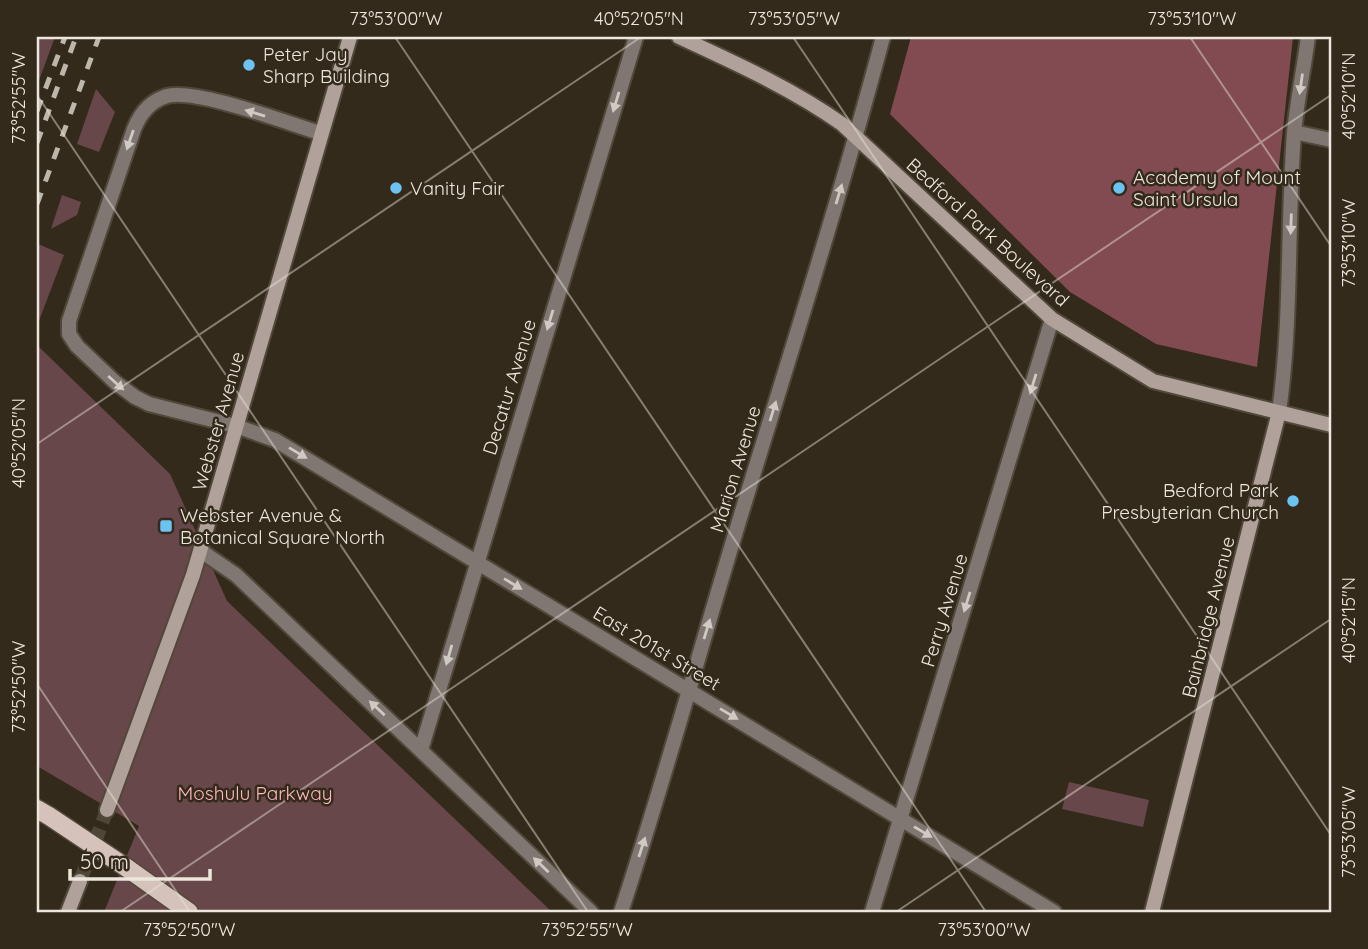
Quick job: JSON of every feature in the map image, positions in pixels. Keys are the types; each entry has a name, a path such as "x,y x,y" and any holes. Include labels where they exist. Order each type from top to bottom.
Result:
{"main road":[{"name":"Webster Avenue","path":"107,810 201,551 349,37"},
{"name":"Bedford Park Boulevard","path":"679,37 814,104 856,137 1052,318 1153,380 1331,425"},
{"name":"Bainbridge Avenue","path":"1152,912 1279,412"},
{"path":"43,812 189,912"},
{"path":"68,912 80,881"}],"street":[{"name":"Decatur Avenue","path":"421,750 636,37"},
{"name":"Marion Avenue","path":"621,912 660,793 688,690 856,137 883,37"},
{"name":"Bainbridge Avenue","path":"1279,412 1290,270 1294,132 1308,37"},
{"name":"East 201st Street","path":"320,133 202,97 175,94 158,100 143,111 69,321 69,334 77,346 135,397 159,407 236,426 275,439 1054,912"},
{"path":"1294,132 1331,141"},
{"name":"Perry Avenue","path":"872,912 1052,318"},
{"path":"201,551 236,575 591,912"}],"green space":[{"path":"37,37 55,37 37,86"},
{"path":"96,89 115,112 99,152 77,144"},
{"path":"62,195 81,202 77,215 51,229"},
{"path":"38,244 64,255 37,326 37,247"},
{"name":"Moshulu Parkway","path":"37,345 170,474 227,601 552,912 104,912 139,826 37,766"},
{"path":"1069,782 1149,800 1143,827 1062,809"}],"shaded area":[{"name":"Academy of Mount Saint Ursula","path":"911,37 1293,37 1257,367 1156,344 1070,292 890,114"}],"tunnel":[{"path":"80,881 107,810"}],"railway":[{"path":"37,111 65,37"},
{"path":"37,143 76,37"},
{"path":"37,204 99,37"}],"place":[{"name":"Peter Jay Sharp Building","path":"249,65"},
{"name":"Vanity Fair","path":"396,188"},
{"name":"Academy of Mount Saint Ursula","path":"1119,188"},
{"name":"Bedford Park Presbyterian Church","path":"1293,501"},
{"name":"Webster Avenue & Botanical Square North","path":"166,526"}]}
